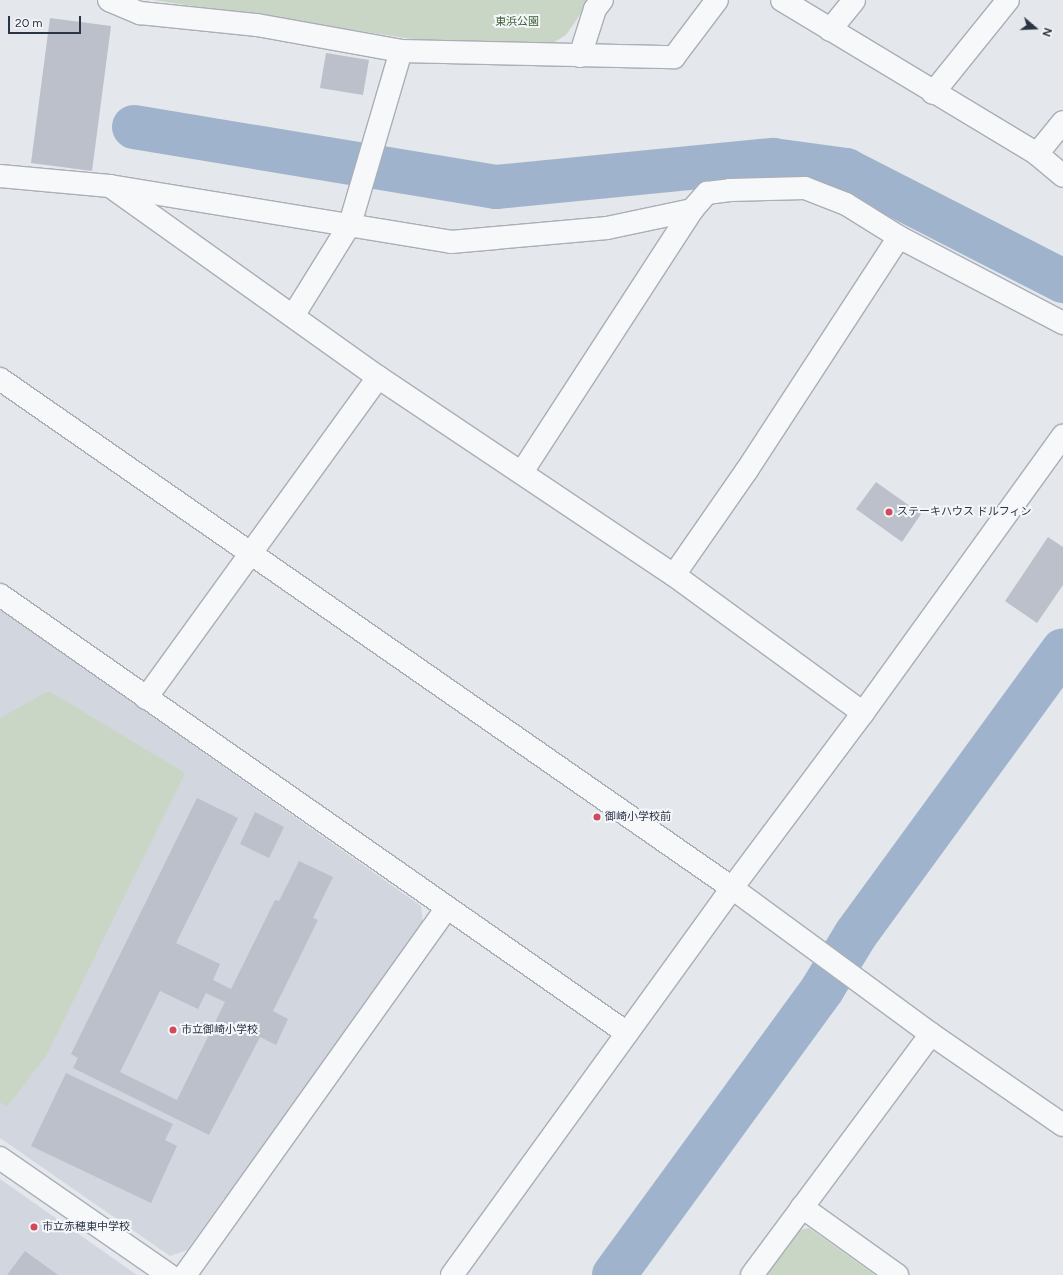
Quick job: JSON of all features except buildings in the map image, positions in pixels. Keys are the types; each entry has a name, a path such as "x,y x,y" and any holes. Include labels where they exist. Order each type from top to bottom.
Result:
{"street":[{"path":"109,0 140,13 257,24 401,51 674,57 717,0"},
{"path":"580,56 595,9 602,0"},
{"path":"782,0 933,93 1037,154 1063,176"},
{"path":"830,30 854,0"},
{"path":"933,93 1008,0"},
{"path":"293,316 353,215 401,51"},
{"path":"1037,154 1063,122"},
{"path":"0,176 110,186 353,215 451,242 607,228 692,210"},
{"path":"110,186 378,377 674,575 863,713"},
{"path":"522,472 692,210 707,193 730,190 805,188 846,204 899,237 1063,323"},
{"path":"674,575 747,470 899,237"},
{"path":"146,698 378,377"},
{"path":"0,379 251,552 732,888 859,979 931,1034 1063,1125"},
{"path":"452,1275 732,888 863,713 1063,436"},
{"path":"0,595 627,1033"},
{"path":"186,1275 447,908"},
{"path":"752,1275 931,1034"},
{"path":"0,1158 169,1275"},
{"path":"802,1207 897,1275"}],"shaded area":[{"name":"市立御崎小学校","path":"0,609 421,906 423,923 187,1250 170,1256 0,1138"},
{"name":"市立赤穂東中学校","path":"0,1179 137,1275 0,1275"}],"green space":[{"name":"東浜公園","path":"153,0 590,0 566,35 551,44 432,42"},
{"path":"49,691 185,773 46,1056 7,1107 0,1102 0,718"},
{"path":"809,1228 875,1275 761,1275 791,1232"}],"waterway":[{"path":"134,127 496,187 773,160 846,170 1063,281"},
{"path":"614,1275 823,988 856,934 1063,650"}],"place":[{"name":"ステーキハウス ドルフィン","path":"889,512"},
{"name":"御崎小学校前","path":"597,817"},
{"name":"市立御崎小学校","path":"173,1030"},
{"name":"市立赤穂東中学校","path":"34,1227"}]}
